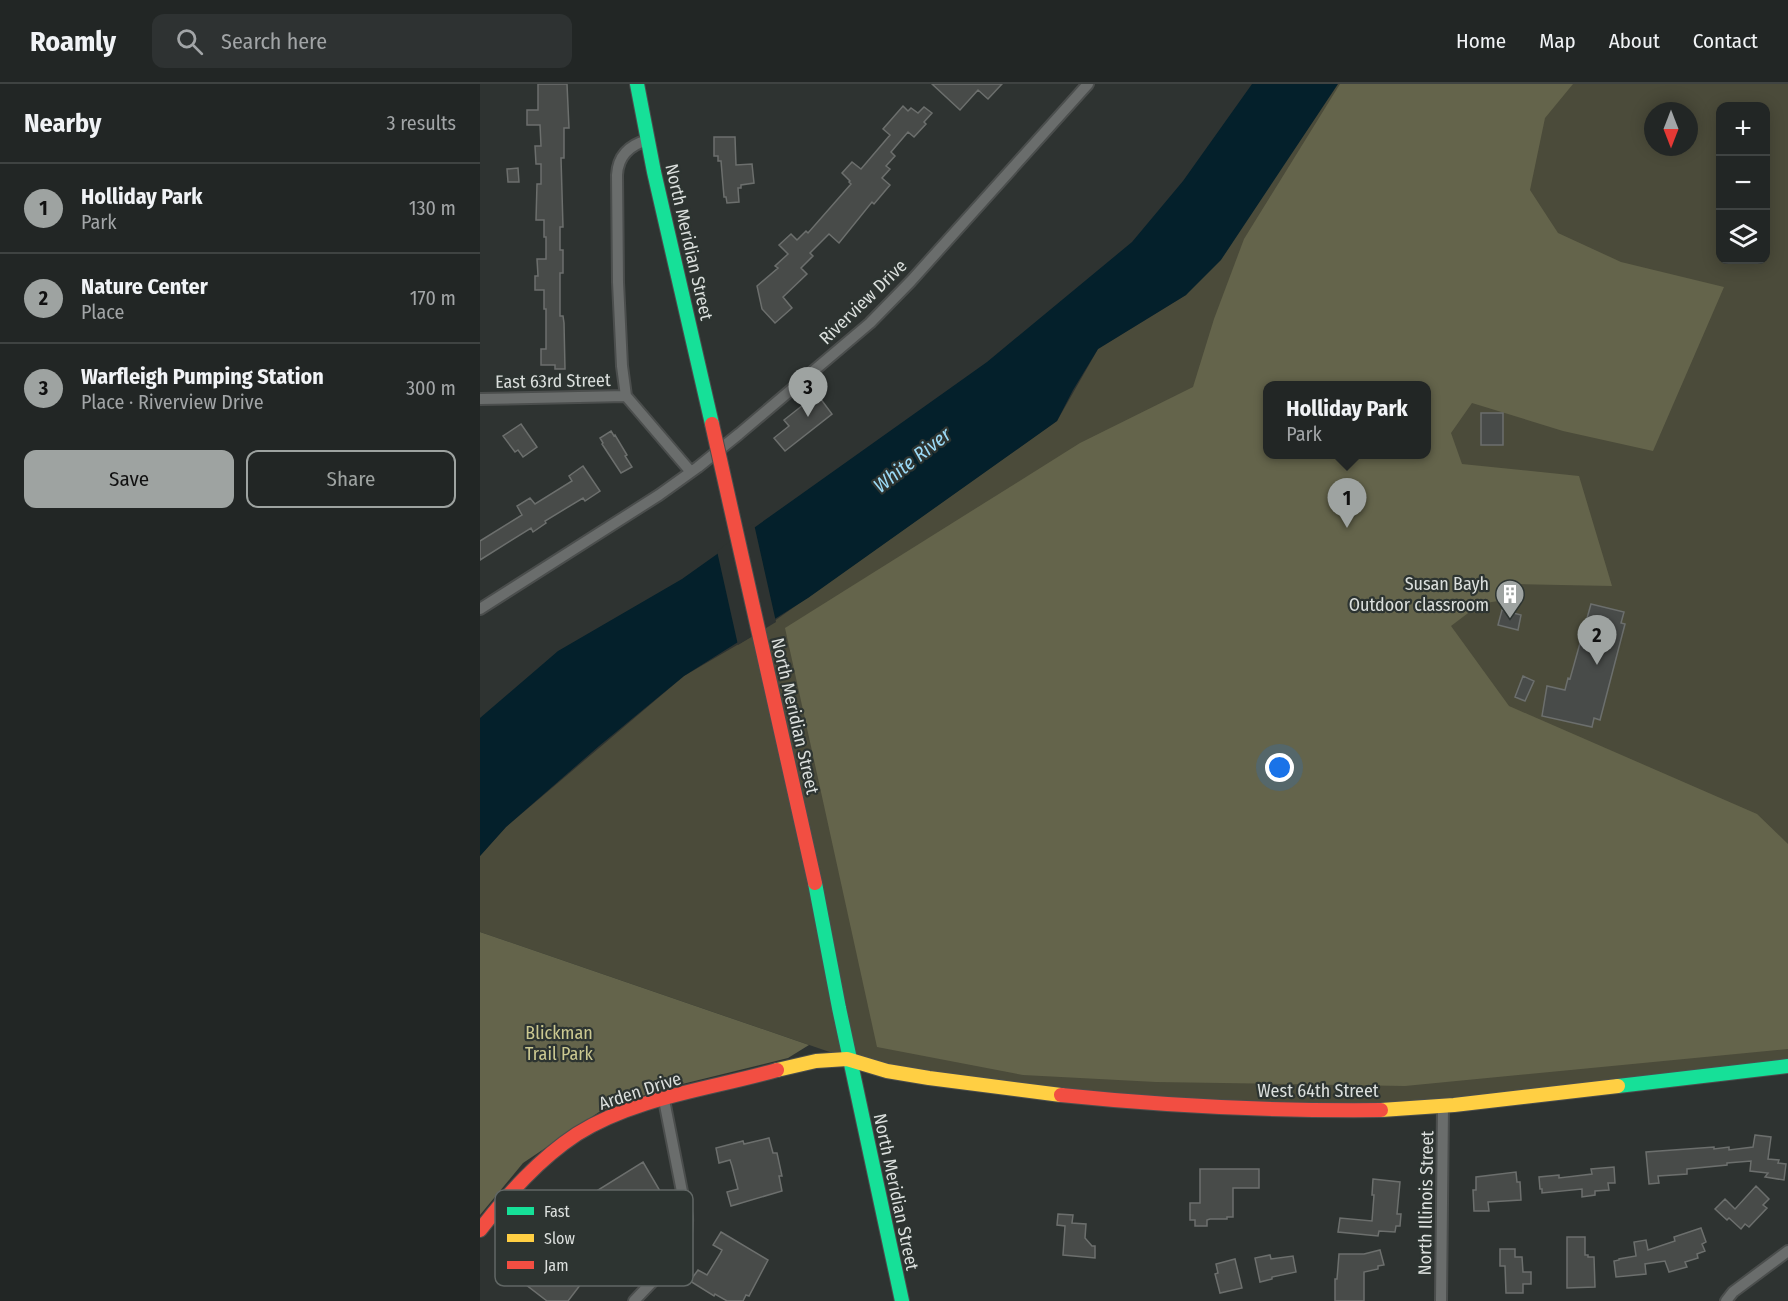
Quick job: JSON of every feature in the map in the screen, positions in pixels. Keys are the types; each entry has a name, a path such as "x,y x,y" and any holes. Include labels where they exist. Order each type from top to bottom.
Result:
{"street":[{"name":"North Meridian Street","path":"637,84 814,883 902,1301"},
{"name":"Riverview Drive","path":"480,609 691,472 730,442 870,323 911,281 1088,84"},
{"path":"648,140 627,150 619,162 616,175 622,366 626,396 691,472"},
{"name":"East 63rd Street","path":"480,399 626,396"},
{"name":"Arden Drive","path":"513,1190 529,1173 579,1134 628,1110 818,1062 850,1059"},
{"name":"West 64th Street","path":"850,1059 890,1071 972,1084 1129,1102 1222,1108 1356,1110 1443,1106 1788,1066"},
{"path":"664,1100 682,1190"},
{"name":"North Illinois Street","path":"1441,1301 1443,1106"},
{"name":"Arden Drive","path":"480,1230 495,1211"},
{"path":"1717,1301 1729,1297 1788,1251"},
{"path":"634,1301 648,1286"}],"green space":[{"path":"1337,84 1788,84 1788,1066 1443,1106 1222,1108 984,1086 850,1059 480,932 480,856 506,827 684,676 756,634 1057,421 1098,349 1186,295"},
{"path":"1340,84 1573,84 1545,118 1530,190 1558,233 1621,262 1724,287 1653,451 1563,431 1472,403 1451,433 1462,464 1579,476 1612,586 1516,584 1510,599 1480,604 1451,626 1509,706 1757,814 1788,844 1788,1049 1405,1086 1156,1082 1023,1075 877,1047 785,628 1080,443 1193,387 1214,319 1244,239"},
{"name":"Blickman Trail Park","path":"480,932 809,1045 788,1058 662,1089 602,1110 523,1163 501,1190 495,1190 495,1197 480,1215"}],"water":[{"name":"White River","path":"1252,84 1338,84 1221,260 1186,295 1098,349 1057,421 808,598 684,676 506,827 480,856 480,718 558,651 682,579 987,362 1132,242 1183,181"}],"pier":[{"path":"754,524 776,622 738,645 717,551"}],"building":[{"path":"538,84 567,84 569,128 564,128 564,158 561,158 563,227 560,227 563,273 560,273 560,316 563,316 564,323 565,369 555,369 555,365 541,365 541,349 546,349 546,309 544,309 544,290 535,290 535,276 538,276 537,259 546,259 544,220 536,220 537,184 541,184 541,164 536,164 535,146 541,146 540,125 527,125 527,110 538,110"},
{"path":"932,84 1002,84 988,99 978,90 960,110"},
{"path":"903,106 908,111 911,108 918,113 924,107 932,113 914,137 908,132 891,152 895,156 886,166 890,169 882,178 890,185 874,204 872,202 839,243 829,234 810,253 813,256 801,268 807,274 783,297 792,308 775,323 762,309 757,286 778,268 775,266 788,254 779,245 791,234 797,240 806,231 808,233 851,184 842,173 852,162 861,169 890,135 883,129"},
{"path":"714,137 735,137 736,165 752,164 754,183 741,185 741,188 738,188 739,202 727,203 724,197 721,161 718,161 718,156 714,156"},
{"path":"518,168 519,182 508,182 507,169"},
{"path":"817,394 832,414 785,451 774,438 789,426 784,420"},
{"path":"1481,413 1503,413 1503,445 1481,445"},
{"path":"521,424 537,447 523,457 518,450 515,452 503,436"},
{"path":"611,431 632,467 621,473 600,438"},
{"path":"583,466 600,491 585,501 583,498 545,521 546,523 533,532 531,528 480,560 480,541 522,515 517,506 530,498 535,504 572,481 569,476"},
{"path":"1591,604 1624,612 1621,623 1625,624 1600,720 1594,718 1592,727 1542,716 1547,686 1565,690 1568,678 1570,679"},
{"name":"Susan Bayh Outdoor classroom","path":"1502,610 1521,615 1518,630 1498,625"},
{"path":"1523,676 1534,681 1525,701 1515,697"},
{"path":"1755,1135 1771,1137 1768,1159 1779,1160 1778,1163 1786,1164 1784,1180 1765,1177 1768,1173 1750,1171 1751,1161 1687,1169 1687,1174 1658,1176 1659,1183 1649,1184 1646,1152 1714,1147 1714,1149 1729,1147 1729,1150 1753,1147"},
{"path":"769,1138 773,1153 777,1153 782,1176 779,1176 782,1191 731,1206 727,1192 738,1189 730,1160 719,1163 716,1148 743,1141 744,1144"},
{"path":"643,1162 659,1190 598,1190"},
{"path":"1614,1167 1615,1183 1608,1183 1609,1190 1595,1191 1595,1195 1582,1197 1582,1189 1542,1193 1540,1189 1539,1177 1559,1175 1559,1178 1592,1174 1591,1169"},
{"path":"1200,1169 1259,1169 1259,1188 1233,1188 1233,1217 1210,1219 1207,1220 1207,1226 1195,1226 1195,1220 1190,1220 1190,1203 1200,1203"},
{"path":"1516,1172 1517,1182 1520,1182 1521,1200 1488,1202 1489,1211 1474,1211 1473,1190 1476,1190 1476,1177"},
{"path":"1373,1179 1400,1182 1397,1214 1401,1214 1400,1226 1396,1226 1395,1232 1379,1231 1378,1236 1338,1232 1340,1218 1372,1221"},
{"path":"1756,1186 1769,1199 1763,1205 1767,1208 1749,1227 1745,1224 1741,1229 1715,1209 1725,1199 1735,1209"},
{"path":"1058,1214 1073,1215 1072,1223 1086,1224 1085,1238 1092,1246 1095,1246 1095,1258 1063,1255 1065,1226 1057,1225"},
{"path":"1701,1228 1706,1242 1702,1244 1705,1251 1697,1254 1698,1258 1685,1262 1687,1267 1669,1272 1665,1261 1645,1264 1646,1274 1616,1277 1614,1261 1636,1256 1634,1242 1646,1240 1648,1250 1675,1241 1674,1237"},
{"path":"721,1232 768,1260 749,1296 746,1295 743,1301 727,1301 693,1283 693,1277 698,1270 707,1275 722,1250 713,1245"},
{"path":"1567,1237 1585,1237 1585,1255 1594,1257 1595,1287 1567,1288"},
{"path":"1500,1249 1515,1249 1515,1257 1522,1257 1523,1272 1531,1272 1531,1284 1523,1284 1523,1293 1506,1293 1505,1266 1500,1266"},
{"path":"1380,1250 1384,1265 1364,1272 1364,1301 1335,1301 1335,1279 1337,1279 1339,1254 1364,1254"},
{"path":"1270,1255 1271,1259 1293,1256 1296,1272 1260,1282 1255,1258"},
{"path":"1235,1259 1242,1288 1220,1293 1215,1274 1218,1273 1216,1264"},
{"path":"528,1286 579,1286 568,1301 547,1301"}],"traffic: fast":[{"path":"637,84 654,172 712,424"},
{"path":"815,883 839,1008 902,1301"},
{"path":"1618,1086 1788,1066"}],"traffic: slow":[{"path":"777,1070 816,1061 847,1059 887,1071 1061,1095"},
{"path":"1381,1110 1454,1105 1618,1086"}],"traffic: jam":[{"path":"712,424 815,883"},
{"path":"513,1190 550,1154 577,1134 600,1121 649,1102 777,1070"},
{"path":"1061,1095 1221,1107 1381,1110"},
{"path":"480,1230 495,1212"}],"place":[{"name":"Warfleigh Pumping Station","path":"808,417"},
{"name":"Holliday Park","path":"1347,528"},
{"name":"Susan Bayh Outdoor classroom","path":"1510,620"},
{"name":"Nature Center","path":"1597,665"}]}
